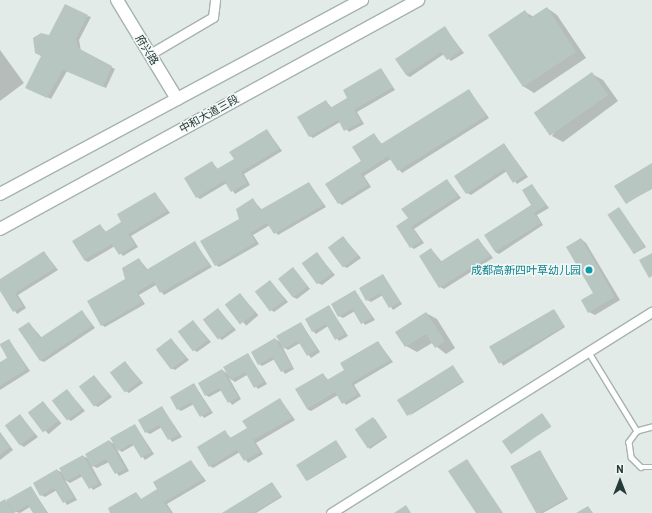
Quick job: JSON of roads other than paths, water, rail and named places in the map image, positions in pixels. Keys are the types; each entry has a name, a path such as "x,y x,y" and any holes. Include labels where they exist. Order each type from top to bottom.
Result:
{"main road":[{"name":"府兴路","path":"117,0 178,99"},
{"path":"0,194 362,0"},
{"name":"中和大道三段","path":"0,229 419,0"}],"street":[{"path":"150,54 213,17 215,0"},
{"path":"331,513 652,312"}],"lane":[{"path":"588,351 637,431"},
{"path":"652,427 637,431 629,442 630,457 641,467 652,468"}],"place":[{"name":"成都高新四叶草幼儿园","path":"589,270"}]}
